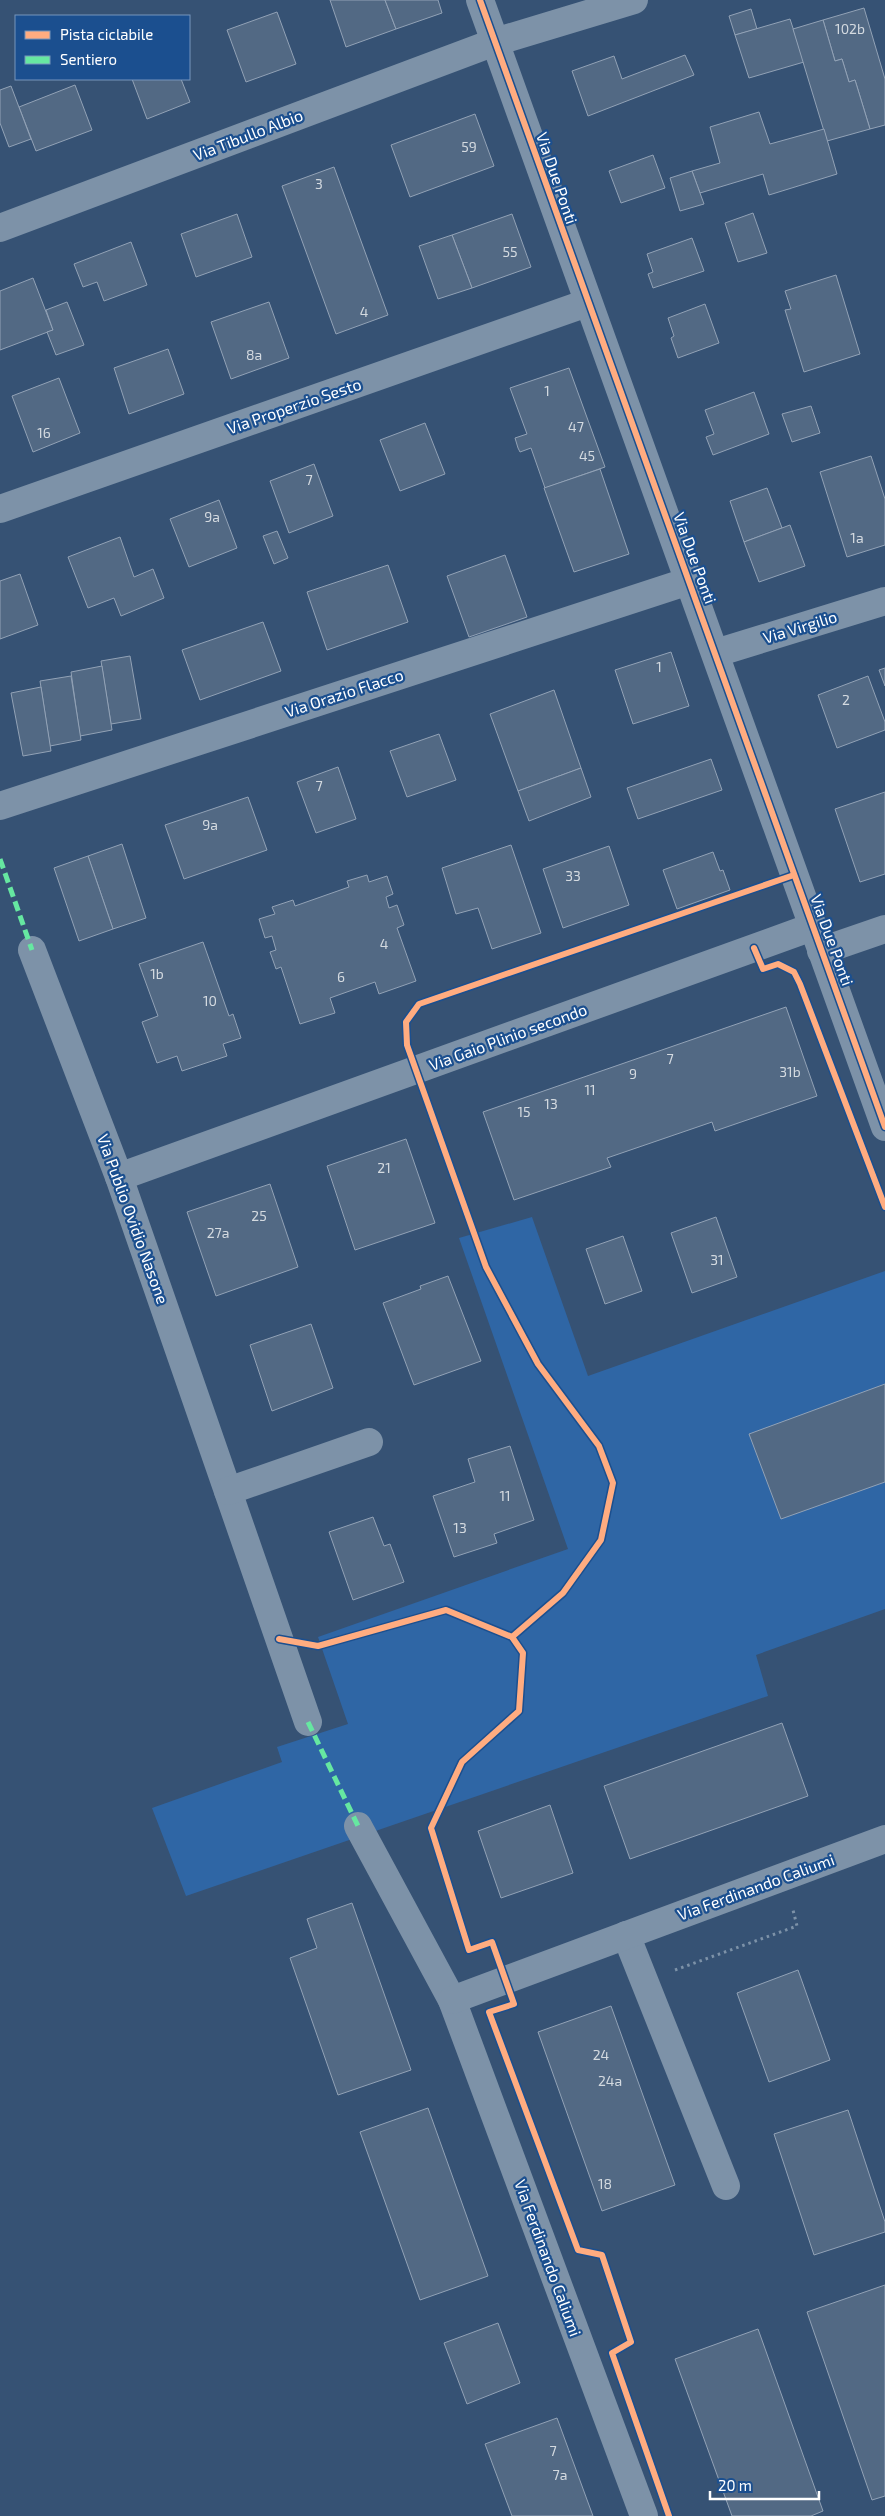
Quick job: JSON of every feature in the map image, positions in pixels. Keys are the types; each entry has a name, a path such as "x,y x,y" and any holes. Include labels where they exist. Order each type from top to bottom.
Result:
{"street":[{"name":"Via Due Ponti","path":"480,0 587,303 716,653 885,1127"},
{"path":"495,42 634,0"},
{"name":"Via Tibullo Albio","path":"0,228 495,42"},
{"name":"Via Properzio Sesto","path":"0,509 587,303"},
{"name":"Via Orazio Flacco","path":"0,806 689,581"},
{"name":"Via Virgilio","path":"716,653 885,601"},
{"name":"Via Gaio Plinio secondo","path":"119,1177 817,939 885,929"},
{"name":"Via Publio Ovidio Nasone","path":"32,950 119,1177 308,1722"},
{"path":"228,1491 369,1442"},
{"name":"Via Ferdinando Caliumi","path":"358,1826 452,2000 644,2516"},
{"name":"Via Ferdinando Caliumi","path":"452,2000 885,1840"},
{"path":"626,1936 726,2186"}],"path":[{"path":"645,1981 797,1926 792,1910 802,1906"}],"shaded area":[{"path":"532,1217 588,1376 885,1271 885,1609 756,1655 768,1696 186,1896 152,1808 282,1762 277,1747 348,1724 318,1637 568,1549 459,1238"}],"building":[{"path":"330,0 385,0 396,29 346,47"},
{"path":"385,0 438,0 442,13 396,29"},
{"path":"864,8 885,79 885,125 870,129 855,80 849,82 842,59 835,61 823,20"},
{"path":"751,9 757,29 735,35 729,16"},
{"path":"277,12 296,64 246,82 227,30"},
{"path":"790,19 804,62 749,78 735,35"},
{"path":"823,20 835,61 842,59 849,82 855,80 870,129 827,141 793,29"},
{"path":"685,55 694,75 588,116 572,71 614,56 622,79"},
{"path":"132,80 181,80 190,102 147,119"},
{"path":"75,85 92,130 36,151 19,107"},
{"path":"11,86 31,139 9,147 0,123 0,90"},
{"path":"759,112 770,144 824,129 837,174 769,195 763,174 700,193 692,171 720,163 710,127"},
{"path":"475,114 494,166 410,197 391,145"},
{"path":"653,155 665,188 621,203 609,171"},
{"path":"334,167 388,315 336,334 282,186"},
{"path":"692,171 704,204 680,211 670,178"},
{"path":"753,213 767,253 738,262 725,223"},
{"path":"237,214 252,257 196,277 181,234"},
{"path":"512,214 531,267 472,288 452,235"},
{"path":"452,235 472,288 438,299 419,246"},
{"path":"692,238 704,271 653,288 648,274 653,272 647,254"},
{"path":"131,242 147,285 104,301 97,282 83,287 74,264"},
{"path":"836,275 860,354 804,372 785,310 791,309 785,291"},
{"path":"33,278 53,330 0,350 0,291"},
{"path":"67,302 84,345 56,355 47,332 53,330 46,310"},
{"path":"269,302 289,358 231,379 211,322"},
{"path":"705,304 719,343 678,358 671,338 674,336 668,318"},
{"path":"168,349 184,394 129,414 114,368"},
{"path":"569,368 605,467 545,488 531,448 520,452 518,448 515,438 527,434 510,388"},
{"path":"59,378 80,433 33,452 12,396"},
{"path":"754,392 769,434 713,455 706,437 714,434 705,410"},
{"path":"811,406 820,433 792,442 782,414"},
{"path":"425,423 445,474 400,491 380,440"},
{"path":"871,456 885,499 885,545 847,557 820,472"},
{"path":"314,464 333,516 289,533 270,481"},
{"path":"600,469 629,554 574,572 544,488"},
{"path":"767,488 782,528 744,542 730,501"},
{"path":"219,500 237,548 189,567 170,519"},
{"path":"790,525 805,566 759,582 744,542"},
{"path":"277,531 288,558 274,564 263,536"},
{"path":"120,537 134,577 153,569 164,598 121,616 114,598 88,608 68,557"},
{"path":"505,555 527,617 469,637 447,576"},
{"path":"388,565 408,622 327,650 307,592"},
{"path":"20,574 38,625 0,639 0,581"},
{"path":"263,622 281,671 200,700 182,650"},
{"path":"671,652 689,706 633,724 615,670"},
{"path":"130,656 141,719 111,724 101,661"},
{"path":"102,666 112,730 80,736 71,672"},
{"path":"885,668 885,686 879,670"},
{"path":"71,676 81,740 50,746 40,681"},
{"path":"868,676 885,722 885,730 837,748 818,695"},
{"path":"41,687 51,751 23,756 11,693"},
{"path":"554,690 581,768 518,791 490,714"},
{"path":"439,734 456,780 407,797 390,751"},
{"path":"711,759 722,790 638,819 627,788"},
{"path":"338,767 356,819 316,833 297,782"},
{"path":"581,768 591,797 529,821 518,791"},
{"path":"885,792 885,874 860,882 835,809"},
{"path":"248,797 267,850 184,879 165,825"},
{"path":"122,844 146,918 113,929 88,856"},
{"path":"511,845 541,933 492,949 478,908 456,914 442,868"},
{"path":"609,846 629,905 563,928 543,869"},
{"path":"713,852 720,871 723,870 730,890 677,909 663,870"},
{"path":"88,856 113,929 79,941 54,868"},
{"path":"367,875 369,882 387,876 393,894 386,897 389,908 397,905 404,925 397,928 416,981 379,994 375,982 330,998 335,1013 300,1024 281,967 276,969 270,952 276,950 272,936 265,938 259,919 275,914 272,907 293,900 295,906 349,887 347,881"},
{"path":"203,942 229,1016 233,1014 241,1038 223,1044 227,1056 182,1071 177,1056 157,1063 142,1022 158,1016 139,964"},
{"path":"786,1007 817,1096 715,1131 712,1122 607,1158 611,1167 514,1200 483,1112"},
{"path":"406,1139 435,1223 355,1250 327,1166"},
{"path":"270,1184 298,1267 216,1296 187,1212"},
{"path":"716,1217 737,1277 692,1293 671,1233"},
{"path":"623,1236 642,1291 605,1304 586,1249"},
{"path":"448,1276 481,1361 414,1385 383,1303 421,1289 420,1286"},
{"path":"311,1324 333,1388 272,1411 250,1345"},
{"path":"885,1384 885,1482 781,1519 749,1434"},
{"path":"510,1446 534,1520 494,1534 497,1543 454,1557 433,1496 475,1482 468,1459"},
{"path":"373,1517 384,1546 390,1544 404,1582 353,1600 329,1532"},
{"path":"782,1723 808,1796 630,1859 604,1786"},
{"path":"550,1805 573,1873 501,1898 478,1831"},
{"path":"352,1903 411,2070 338,2095 290,1958 317,1948 307,1919"},
{"path":"798,1970 830,2060 769,2082 737,1993"},
{"path":"611,2006 675,2185 602,2211 538,2032"},
{"path":"428,2108 488,2276 420,2300 360,2132"},
{"path":"848,2110 885,2222 885,2232 814,2255 774,2134"},
{"path":"885,2285 885,2496 872,2500 807,2312"},
{"path":"498,2323 520,2383 467,2404 444,2343"},
{"path":"758,2329 823,2511 811,2516 732,2516 675,2359"},
{"path":"557,2418 593,2516 512,2516 485,2444"}],"marked path":[{"path":"0,859 32,950"},
{"path":"308,1722 358,1826"}],"cycle path":[{"path":"480,0 885,1127"},
{"path":"512,1637 563,1593 601,1540 613,1483 599,1446 538,1364 486,1267 407,1045 406,1022 419,1004 794,875"},
{"path":"754,948 763,969 778,964 794,972 885,1207"},
{"path":"279,1639 318,1646 446,1610 512,1637 523,1653 519,1711 462,1762 431,1828 469,1950 492,1942 514,2004 489,2012 578,2250 602,2255 631,2342 612,2353 669,2516"}]}
